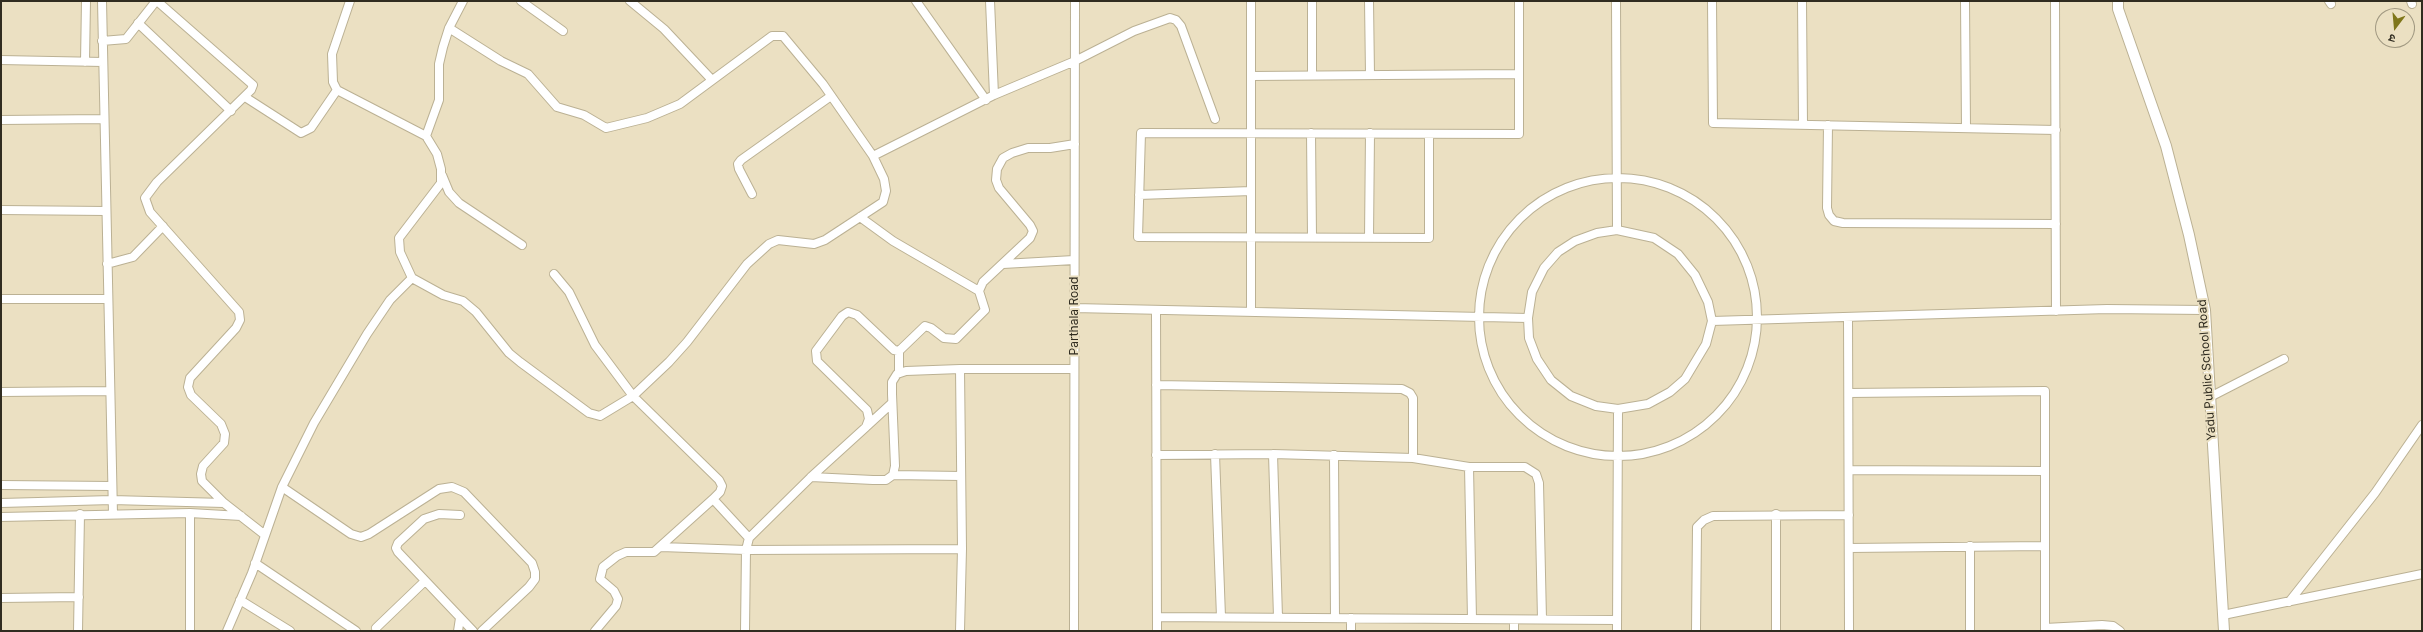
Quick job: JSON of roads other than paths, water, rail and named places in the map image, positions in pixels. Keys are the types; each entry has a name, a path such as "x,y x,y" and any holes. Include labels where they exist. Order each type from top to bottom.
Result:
{"street":[{"path":"85,62 86,1"},
{"path":"102,1 111,486 113,514"},
{"path":"102,41 126,38 157,1 247,77 253,85 251,90 232,111 148,192 145,198 146,205 163,226 239,312 240,320 236,328 190,378 188,387 191,395 221,424 225,434 224,443 203,466 201,474 202,481 224,503 265,535"},
{"path":"350,1 332,54 333,82 337,90 426,136 437,154 441,174 450,192 459,203 522,245"},
{"path":"426,136 439,100 439,64 449,28 463,1"},
{"path":"521,1 563,31"},
{"path":"630,1 664,29 712,80"},
{"path":"916,1 986,100"},
{"path":"990,1 994,96"},
{"name":"Parthala Road","path":"1074,631 1075,1"},
{"path":"1251,1 1251,312"},
{"path":"1312,1 1312,75"},
{"path":"1369,1 1370,75"},
{"path":"1430,134 1429,238 1138,237 1141,133 1519,134 1519,1"},
{"path":"1616,1 1617,230"},
{"path":"1712,1 1713,123 2056,130"},
{"path":"1802,1 1803,125"},
{"path":"1965,1 1966,128"},
{"path":"2055,1 2056,311"},
{"name":"Yadu Public School Road","path":"2118,1 2118,9 2166,146 2205,310 2224,631"},
{"path":"873,156 994,96 1075,61 1097,48 1161,20 1170,18 1176,20 1181,26 1215,119"},
{"path":"138,23 232,111"},
{"path":"441,174 438,189 399,238 400,252 412,278 443,296 463,301 476,312 509,353 589,413 600,416 633,396 687,342 747,264 769,244 778,240 814,244 825,240 883,202 886,191 884,180 873,156 831,96 784,36 777,35 746,54 680,104 663,112 613,128 606,128 584,115 557,107 528,74 501,61 449,28"},
{"path":"1,60 103,62"},
{"path":"1251,76 1519,74"},
{"path":"245,97 301,133 311,128 337,90"},
{"path":"752,194 739,169 738,164 741,160 831,96"},
{"path":"1,120 104,119"},
{"path":"1828,125 1827,208 1828,215 1834,221 1843,223 2056,224"},
{"path":"1311,133 1312,238"},
{"path":"1369,238 1370,133"},
{"path":"893,475 895,466 892,382 899,373 899,351 925,326 931,328 944,338 956,339 985,310 979,291 982,282 1030,238 1033,231 1030,225 999,188 996,180 997,169 1003,158 1017,151 1028,148 1050,148 1074,144"},
{"path":"1617,177 1646,182 1681,192 1720,221 1747,261 1760,320 1753,356 1732,400 1701,431 1662,450 1618,458 1575,451 1535,431 1504,400 1484,360 1476,317 1484,274 1506,231 1542,199 1587,180 1617,177"},
{"path":"1139,195 1251,191"},
{"path":"1,210 106,211"},
{"path":"860,217 893,241 979,291"},
{"path":"107,264 133,257 163,226"},
{"path":"1617,230 1654,238 1678,254 1695,275 1708,302 1712,321 1706,344 1685,379 1670,392 1648,404 1618,409 1596,406 1570,396 1551,380 1537,359 1530,338 1528,318 1532,292 1544,268 1558,252 1575,241 1597,233 1617,230"},
{"path":"1003,264 1074,260"},
{"path":"554,274 568,292 598,350 633,396 719,480 722,486 720,492 713,500 661,547 647,554 626,552 617,556 603,567 600,579 617,595 617,603 595,631"},
{"path":"227,631 255,563 282,486 314,423 367,334 390,300 412,278"},
{"path":"1,299 108,300"},
{"path":"1074,308 1528,318"},
{"path":"1156,310 1157,631"},
{"path":"1712,321 2056,311 2205,310"},
{"path":"866,427 869,419 867,410 817,362 816,351 842,316 848,312 857,315 894,350 899,351"},
{"path":"1848,317 1850,631"},
{"path":"2210,397 2284,359"},
{"path":"899,373 960,369 1074,369"},
{"path":"960,369 962,549 960,631"},
{"path":"1156,385 1402,389 1410,393 1413,398 1413,458"},
{"path":"1,392 109,391"},
{"path":"1849,393 2045,391 2045,629 2102,624 2113,626 2120,631"},
{"path":"745,631 746,550 749,538 810,477 892,403"},
{"path":"1617,631 1618,409"},
{"path":"2289,602 2375,493 2422,425"},
{"path":"1215,454 1221,617"},
{"path":"1273,454 1278,618"},
{"path":"1156,455 1334,455 1413,458 1469,467 1525,467 1536,474 1539,483 1542,619"},
{"path":"1334,455 1335,618"},
{"path":"1469,467 1472,619"},
{"path":"1849,470 2045,470"},
{"path":"810,477 886,480 893,475 961,476"},
{"path":"1,485 111,486"},
{"path":"282,486 351,534 361,537 369,534 439,489 452,487 464,492 532,563 536,572 535,580 529,587 482,631"},
{"path":"1,503 112,500 224,503"},
{"path":"713,500 749,538"},
{"path":"1,517 80,514 190,513 241,516"},
{"path":"190,513 190,631"},
{"path":"78,631 80,514"},
{"path":"460,515 439,514 424,519 398,543 398,552 473,631"},
{"path":"1696,631 1697,527 1704,520 1713,516 1776,514 1849,515"},
{"path":"1776,514 1776,631"},
{"path":"1970,546 1970,631"},
{"path":"1849,548 2045,546"},
{"path":"661,547 746,550 962,549"},
{"path":"255,563 356,631"},
{"path":"2223,615 2422,574"},
{"path":"376,628 425,581"},
{"path":"1,598 79,597"},
{"path":"240,600 290,631"},
{"path":"1157,616 1618,620"},
{"path":"458,631 460,618"},
{"path":"1351,618 1351,631"},
{"path":"1514,620 1514,631"}]}
